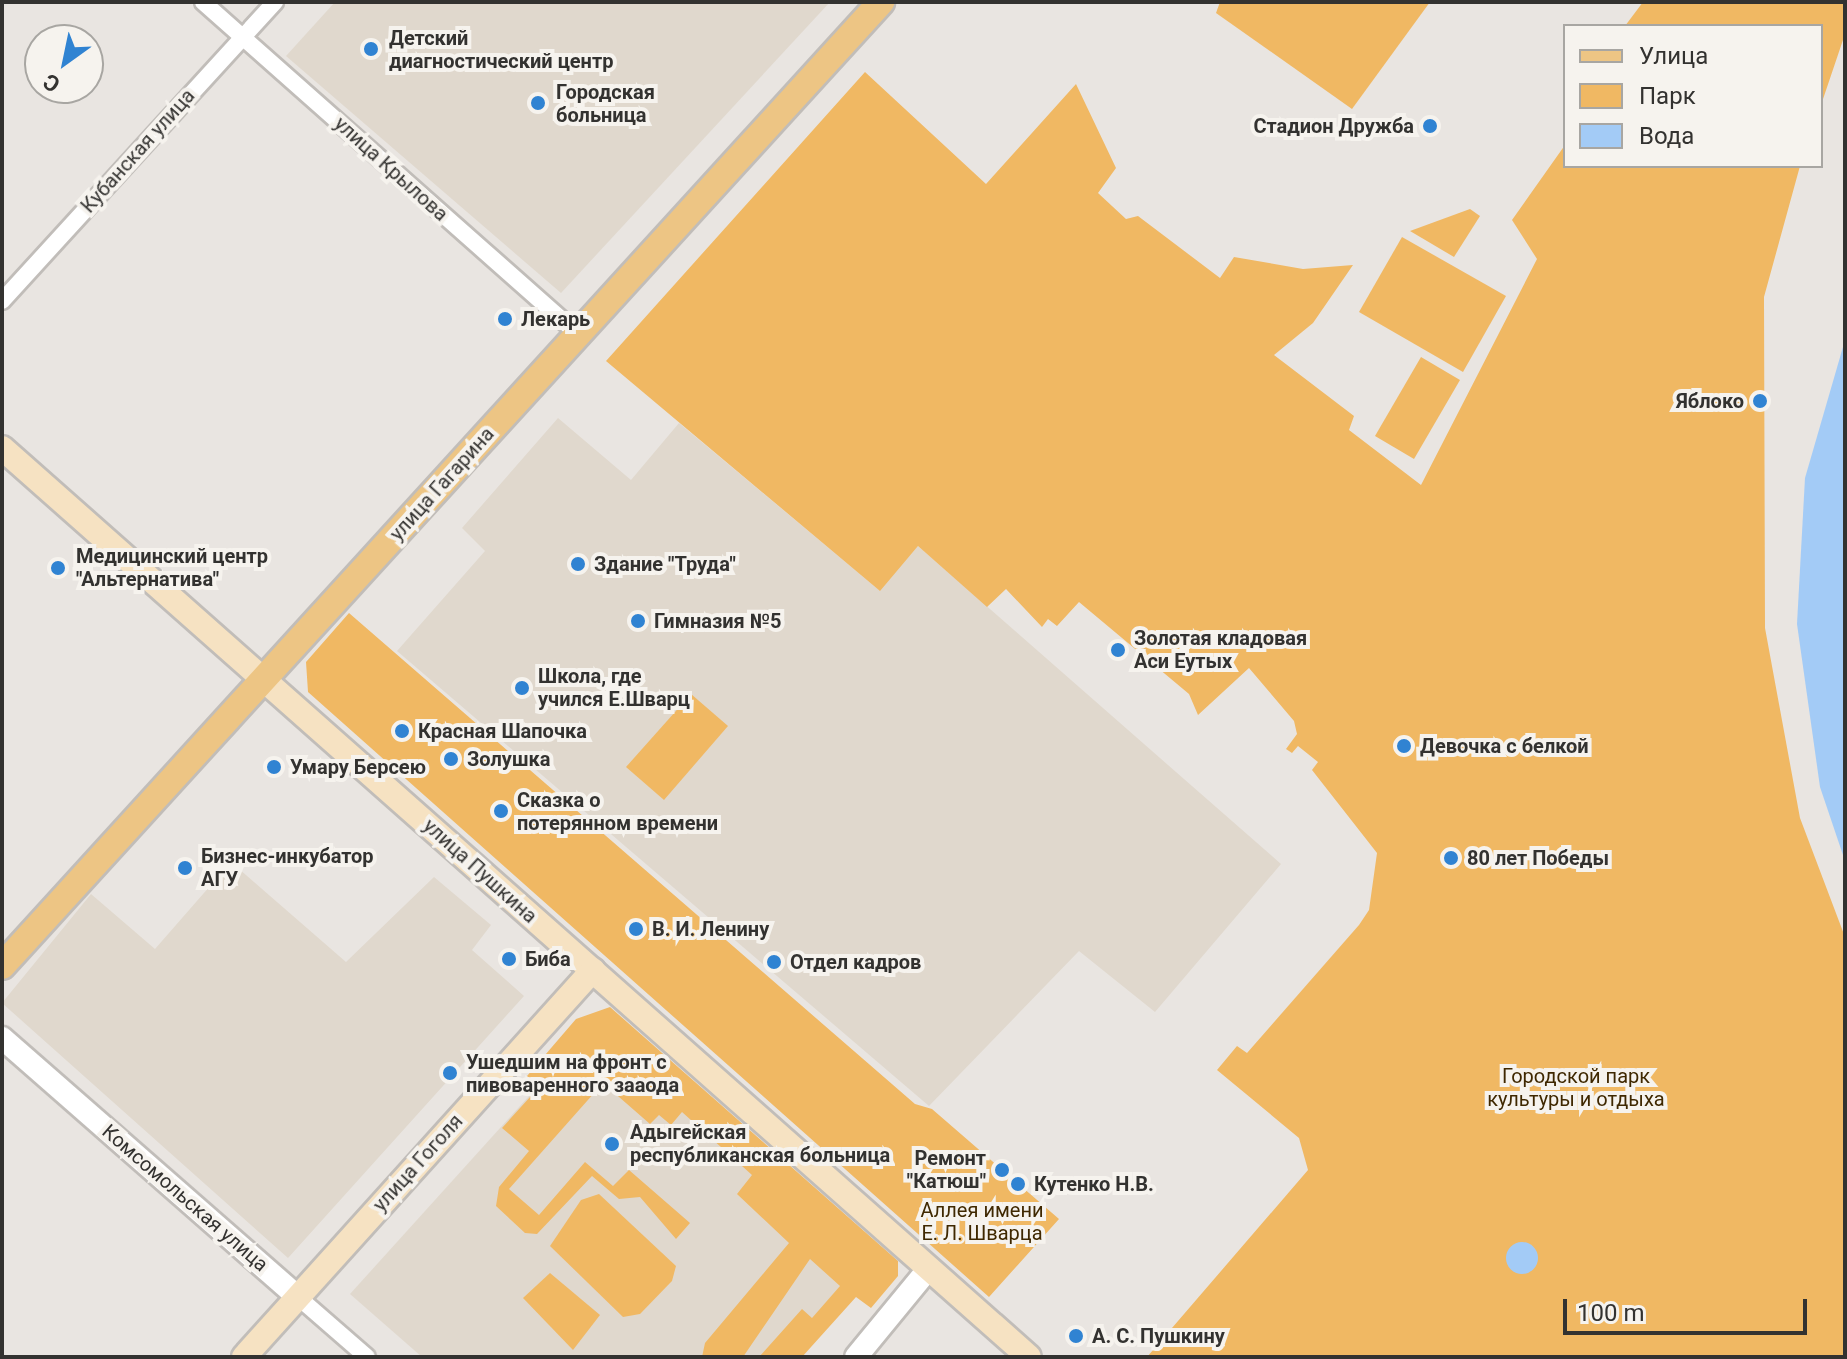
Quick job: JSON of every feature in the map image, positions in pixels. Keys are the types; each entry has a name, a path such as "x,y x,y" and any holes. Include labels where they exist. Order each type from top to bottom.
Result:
{"main road":[{"name":"улица Гагарина","path":"2,966 881,2"},
{"name":"улица Пушкина","path":"2,448 1029,1357"},
{"name":"улица Гоголя","path":"244,1357 593,970"}],"street":[{"name":"улица Крылова","path":"203,2 579,335"},
{"name":"Кубанская улица","path":"2,301 275,2"},
{"name":"Комсомольская улица","path":"2,1038 367,1357"},
{"path":"856,1357 929,1268"}],"shaded area":[{"name":"Городская больница","path":"335,2 830,2 561,293 286,56"},
{"path":"558,418 631,480 679,423 879,590 918,546 1281,864 1155,1012 1079,951 929,1106 397,651 485,551 462,528"},
{"path":"231,862 346,962 434,877 491,925 472,950 524,996 288,1258 2,1003 91,894 155,949"},
{"name":"Адыгейская республиканская больница","path":"596,1022 882,1266 801,1357 422,1357 350,1294"}],"green space":[{"path":"1220,2 1430,2 1352,109 1216,13"},
{"path":"1643,2 1845,2 1845,34 1823,99 1823,24 1626,24"},
{"name":"Городской парк культуры и отдыха","path":"865,72 986,184 1076,84 1116,168 1098,193 1126,219 1138,216 1220,278 1234,257 1303,269 1353,265 1313,323 1274,355 1354,416 1349,430 1421,485 1537,259 1512,220 1563,148 1563,168 1799,168 1764,297 1765,628 1800,818 1845,937 1845,1357 1147,1357 1308,1170 1299,1138 1217,1070 1237,1046 1247,1053 1359,925 1369,910 1377,853 1312,770 1318,762 1298,746 1292,753 1286,749 1297,734 1294,721 1249,668 1198,715 1189,694 1079,602 1057,626 1048,619 1042,627 1006,589 987,607 918,546 880,591 606,361"},
{"path":"1470,209 1480,216 1454,257 1410,231"},
{"path":"1402,237 1506,296 1463,372 1359,312"},
{"path":"1421,357 1460,380 1414,459 1375,436"},
{"name":"Аллея имени Е. Л. Шварца","path":"349,613 915,1104 932,1109 1059,1219 989,1297 308,692 306,662"},
{"path":"691,694 728,726 664,800 626,767"},
{"path":"610,1007 898,1261 898,1276 871,1308 856,1297 802,1357 759,1357 802,1309 812,1318 840,1286 810,1259 743,1357 702,1357 705,1343 789,1243 737,1194 752,1175 682,1112 671,1125 659,1115 650,1124 603,1083 509,1189 539,1215 585,1162 613,1186 629,1170 690,1223 676,1239 640,1197 619,1199 592,1176 537,1234 525,1233 496,1206 499,1187 529,1151 502,1128 540,1086 527,1076 576,1019"},
{"path":"599,1194 676,1266 672,1281 640,1314 623,1317 550,1246 581,1200"},
{"path":"550,1273 600,1315 573,1350 523,1298"}],"water":[{"path":"1845,340 1845,861 1820,787 1797,624 1805,478"},
{"path":"1522,1242 1533,1247 1538,1258 1533,1269 1522,1274 1511,1269 1506,1258 1511,1247"}],"place":[{"name":"Детский диагностический центр","path":"371,49"},
{"name":"Городская больница","path":"538,103"},
{"name":"Стадион Дружба","path":"1430,126"},
{"name":"Лекарь","path":"505,319"},
{"name":"Яблоко","path":"1760,401"},
{"name":"Здание \"Труда\"","path":"578,564"},
{"name":"Медицинский центр \"Альтернатива\"","path":"58,568"},
{"name":"Гимназия №5","path":"638,621"},
{"name":"Золотая кладовая Аси Еутых","path":"1118,650"},
{"name":"Школа, где учился Е.Шварц","path":"522,688"},
{"name":"Красная Шапочка","path":"402,731"},
{"name":"Девочка с белкой","path":"1404,746"},
{"name":"Золушка","path":"451,759"},
{"name":"Умару Берсею","path":"274,767"},
{"name":"Сказка о потерянном времени","path":"501,811"},
{"name":"80 лет Победы","path":"1451,858"},
{"name":"Бизнес-инкубатор АГУ","path":"185,868"},
{"name":"В. И. Ленину","path":"636,929"},
{"name":"Биба","path":"509,959"},
{"name":"Отдел кадров","path":"774,962"},
{"name":"Ушедшим на фронт с пивоваренного зааода","path":"450,1073"},
{"name":"Адыгейская республиканская больница","path":"612,1144"},
{"name":"Ремонт \"Катюш\"","path":"1002,1170"},
{"name":"Кутенко Н.В.","path":"1018,1184"},
{"name":"А. С. Пушкину","path":"1076,1336"}]}
